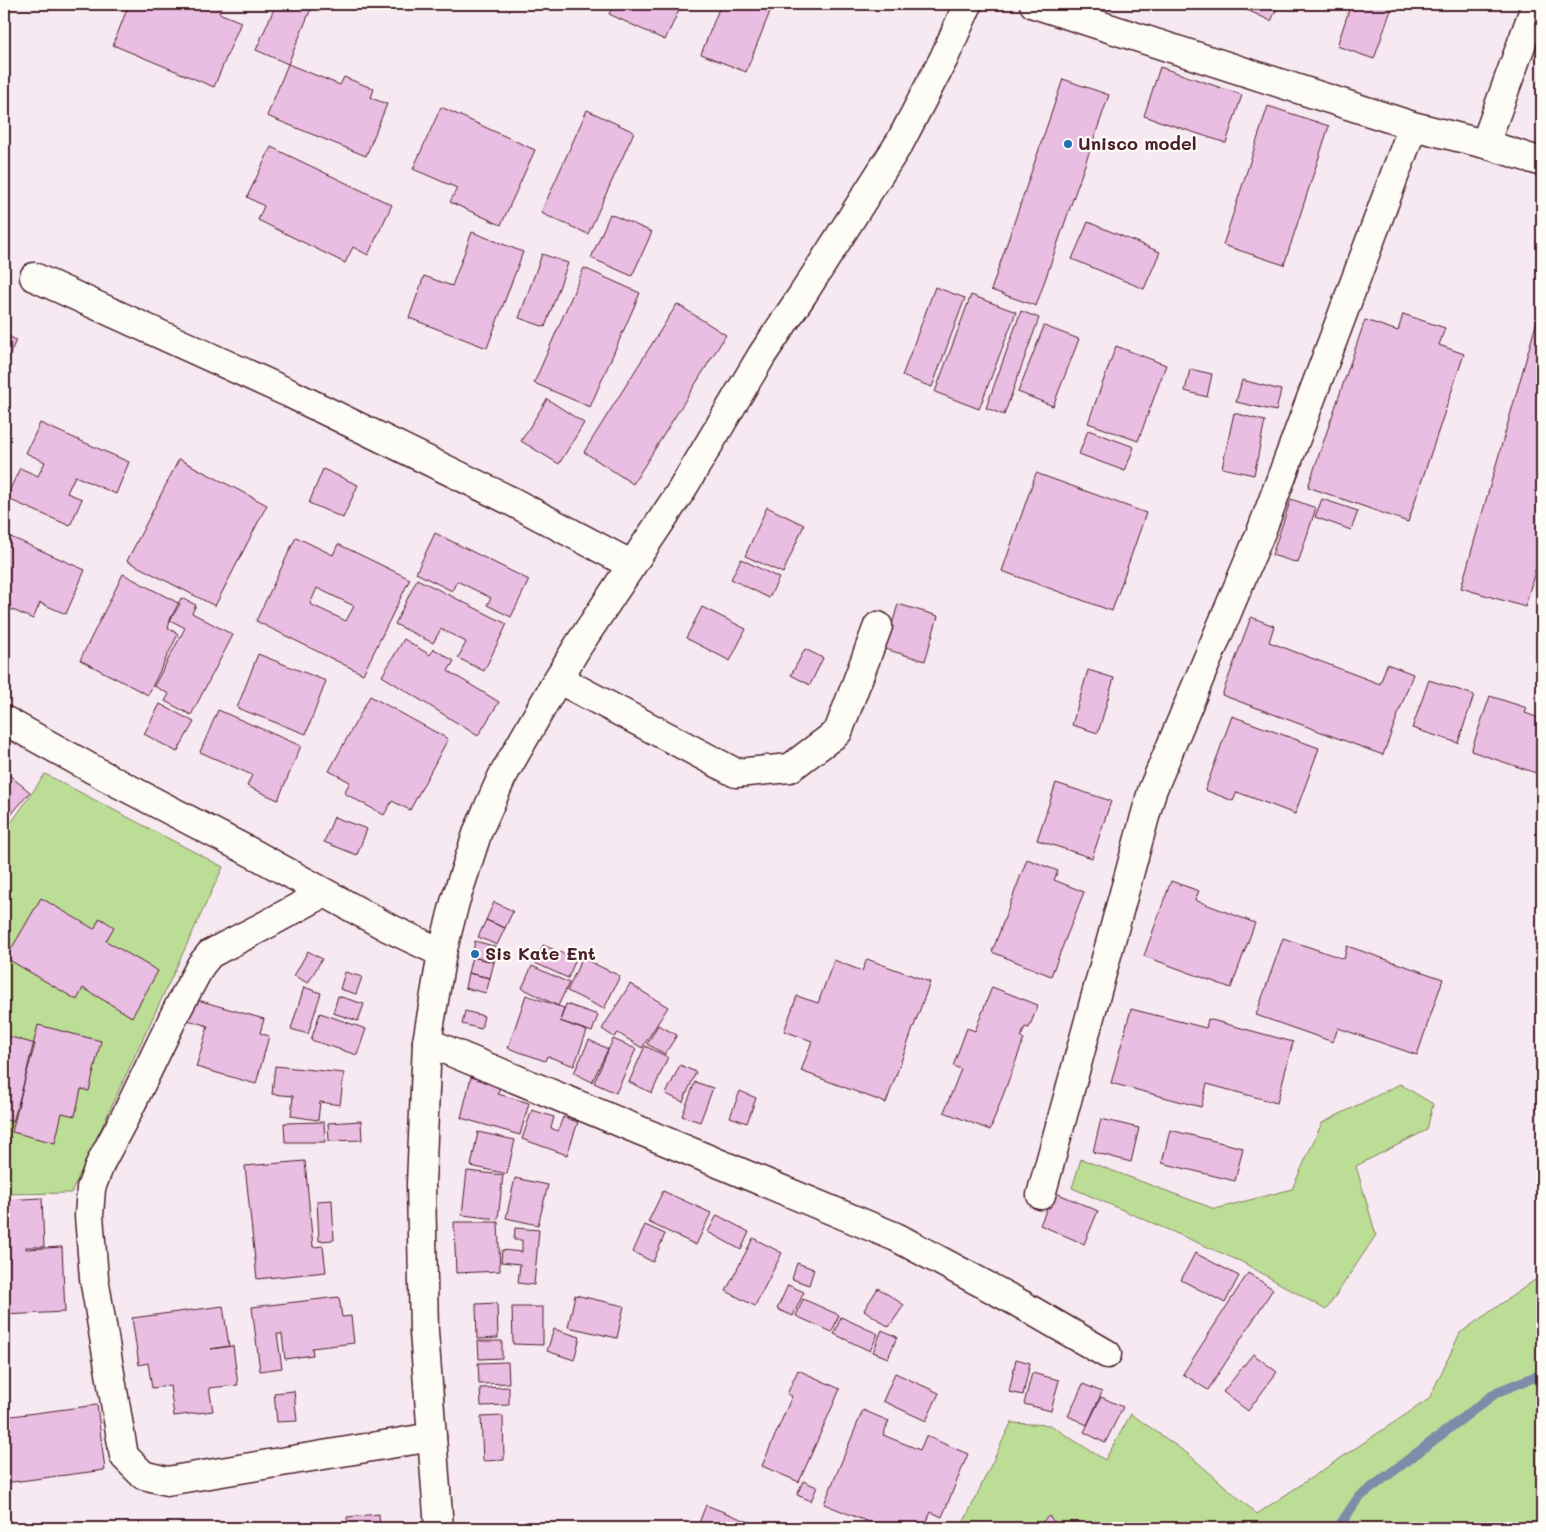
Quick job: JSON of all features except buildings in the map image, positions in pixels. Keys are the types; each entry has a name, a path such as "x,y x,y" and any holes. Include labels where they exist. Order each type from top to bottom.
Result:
{"street":[{"path":"439,1528 424,1332 421,1184 427,1042 442,953 455,902 478,831 502,777 558,680 681,491 762,355 900,142 944,58 968,4"},
{"path":"1034,4 1412,126 1485,144 1542,162"},
{"path":"1485,144 1536,4"},
{"path":"1041,1195 1152,791 1261,532 1412,126"},
{"path":"34,276 289,393 511,501 632,565"},
{"path":"558,680 736,773 790,768 838,732 878,626"},
{"path":"4,720 387,927 442,953"},
{"path":"324,892 210,954 201,965 101,1162 91,1188 89,1216 94,1278 124,1456 143,1475 167,1480 432,1437"},
{"path":"427,1042 896,1237 1017,1302 1106,1354"}],"green space":[{"path":"45,774 223,867 71,1193 4,1194 4,821 11,823"},
{"path":"1400,1084 1433,1104 1427,1130 1356,1166 1376,1235 1326,1310 1242,1262 1072,1188 1081,1159 1215,1209 1292,1189 1322,1123"},
{"path":"1542,1275 1542,1528 961,1528 1011,1423 1050,1425 1105,1460 1131,1414 1188,1454 1257,1514 1429,1399 1460,1333"}],"waterway":[{"path":"1338,1528 1358,1498 1497,1392 1542,1374"}],"place":[{"name":"Unisco model","path":"1068,144"},
{"name":"Sis Kate Ent","path":"475,954"}]}
